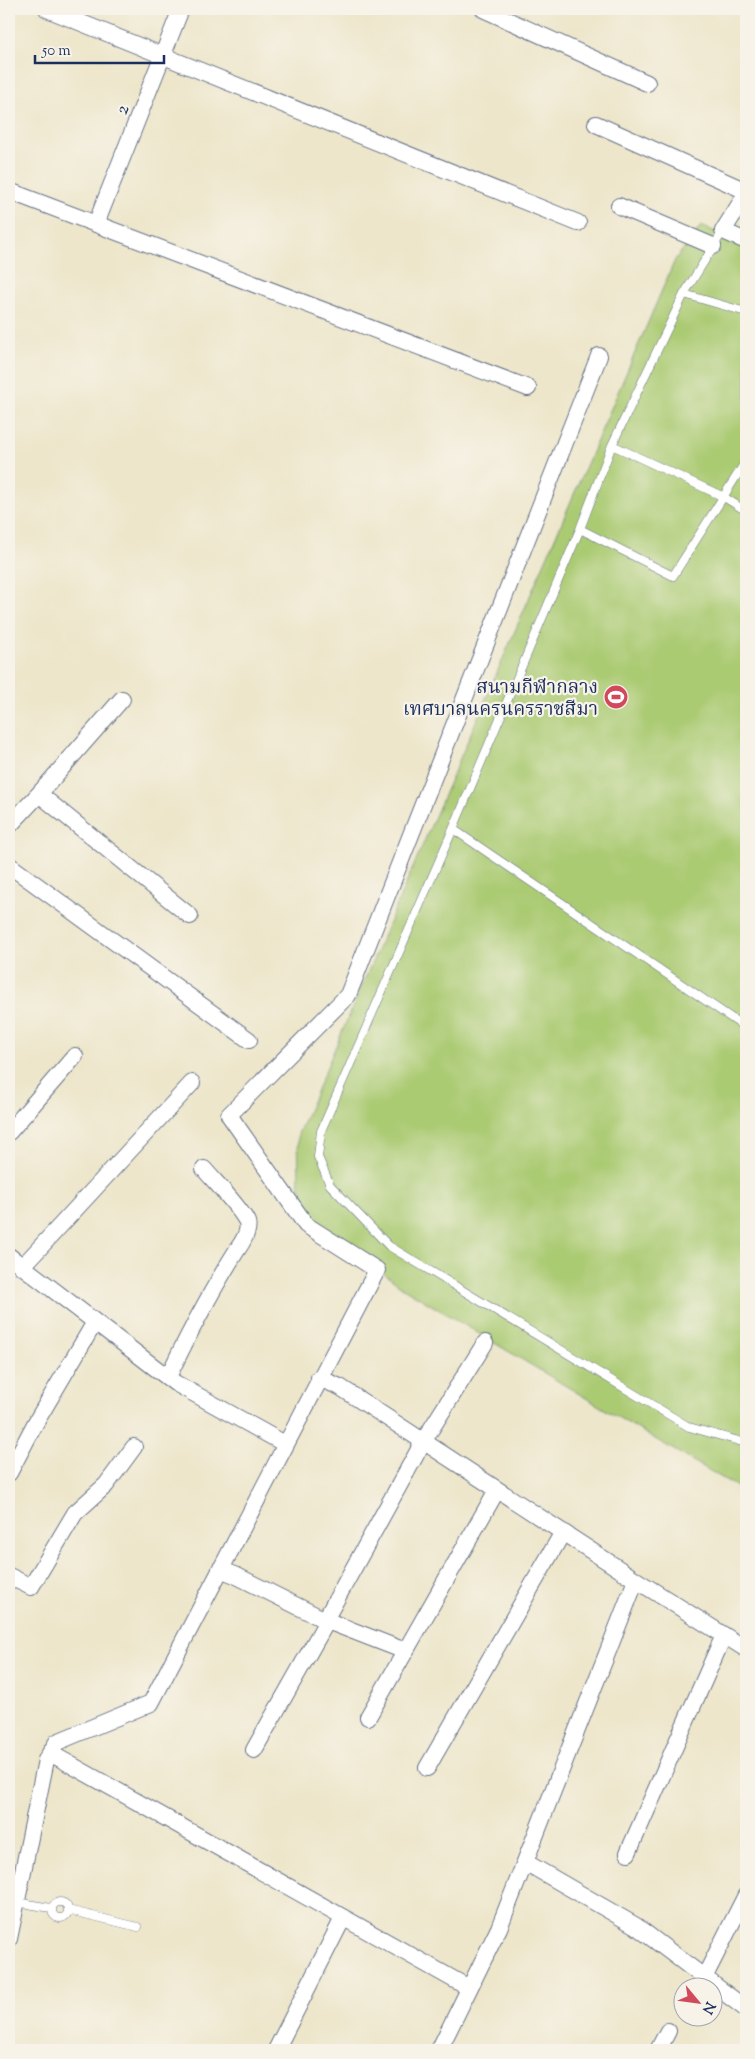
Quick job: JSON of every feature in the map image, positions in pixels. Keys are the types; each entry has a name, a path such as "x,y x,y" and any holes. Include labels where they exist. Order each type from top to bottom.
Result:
{"street":[{"path":"47,9 578,224"},
{"name":"2","path":"96,224 181,9"},
{"path":"483,9 647,83"},
{"path":"596,124 746,192 723,231 746,240"},
{"path":"9,191 528,388"},
{"path":"619,206 713,246"},
{"path":"9,1939 46,1760 57,1742 151,1703 377,1270 306,1225 229,1115 348,995 599,356"},
{"path":"9,826 122,699"},
{"path":"39,794 190,916"},
{"path":"9,865 249,1040"},
{"path":"9,1132 75,1056"},
{"path":"22,1267 192,1083"},
{"path":"168,1377 214,1285 241,1244 248,1229 247,1223 237,1208 204,1169"},
{"path":"9,1256 168,1377 285,1444"},
{"path":"9,1473 36,1422 95,1322"},
{"path":"254,1750 423,1442 485,1343"},
{"path":"320,1378 340,1388 746,1650"},
{"path":"9,1576 31,1587 75,1513 106,1484 134,1447"},
{"path":"368,1717 497,1490"},
{"path":"426,1768 563,1532"},
{"path":"220,1570 235,1575 326,1620 406,1651"},
{"path":"439,2050 499,1928 636,1580"},
{"path":"628,1853 724,1635"},
{"path":"50,1753 469,1988"},
{"path":"526,1862 636,1926 701,1976"},
{"path":"705,1976 746,1895"},
{"path":"276,2050 343,1918"},
{"path":"722,1991 746,2009"},
{"path":"658,2050 668,2031"}],"lane":[{"path":"723,231 684,294 612,445 580,529 322,1131 318,1156 330,1185 389,1246 689,1427 746,1443"},
{"path":"684,294 746,312"},
{"path":"612,445 724,498 746,511"},
{"path":"580,529 674,576 746,461"},
{"path":"452,829 746,1028"},
{"path":"60,1901 66,1904 68,1910 65,1916 59,1918 53,1915 51,1908 54,1903 60,1901"},
{"path":"16,1902 51,1908"},
{"path":"68,1910 138,1927"}],"green space":[{"name":"สนามกีฬากลาง เทศบาลนครนครราชสีมา","path":"701,226 746,244 746,1492 403,1288 312,1219 299,1183 298,1134 675,260"}],"place":[{"name":"สนามกีฬากลาง เทศบาลนครนครราชสีมา","path":"616,697"}]}
